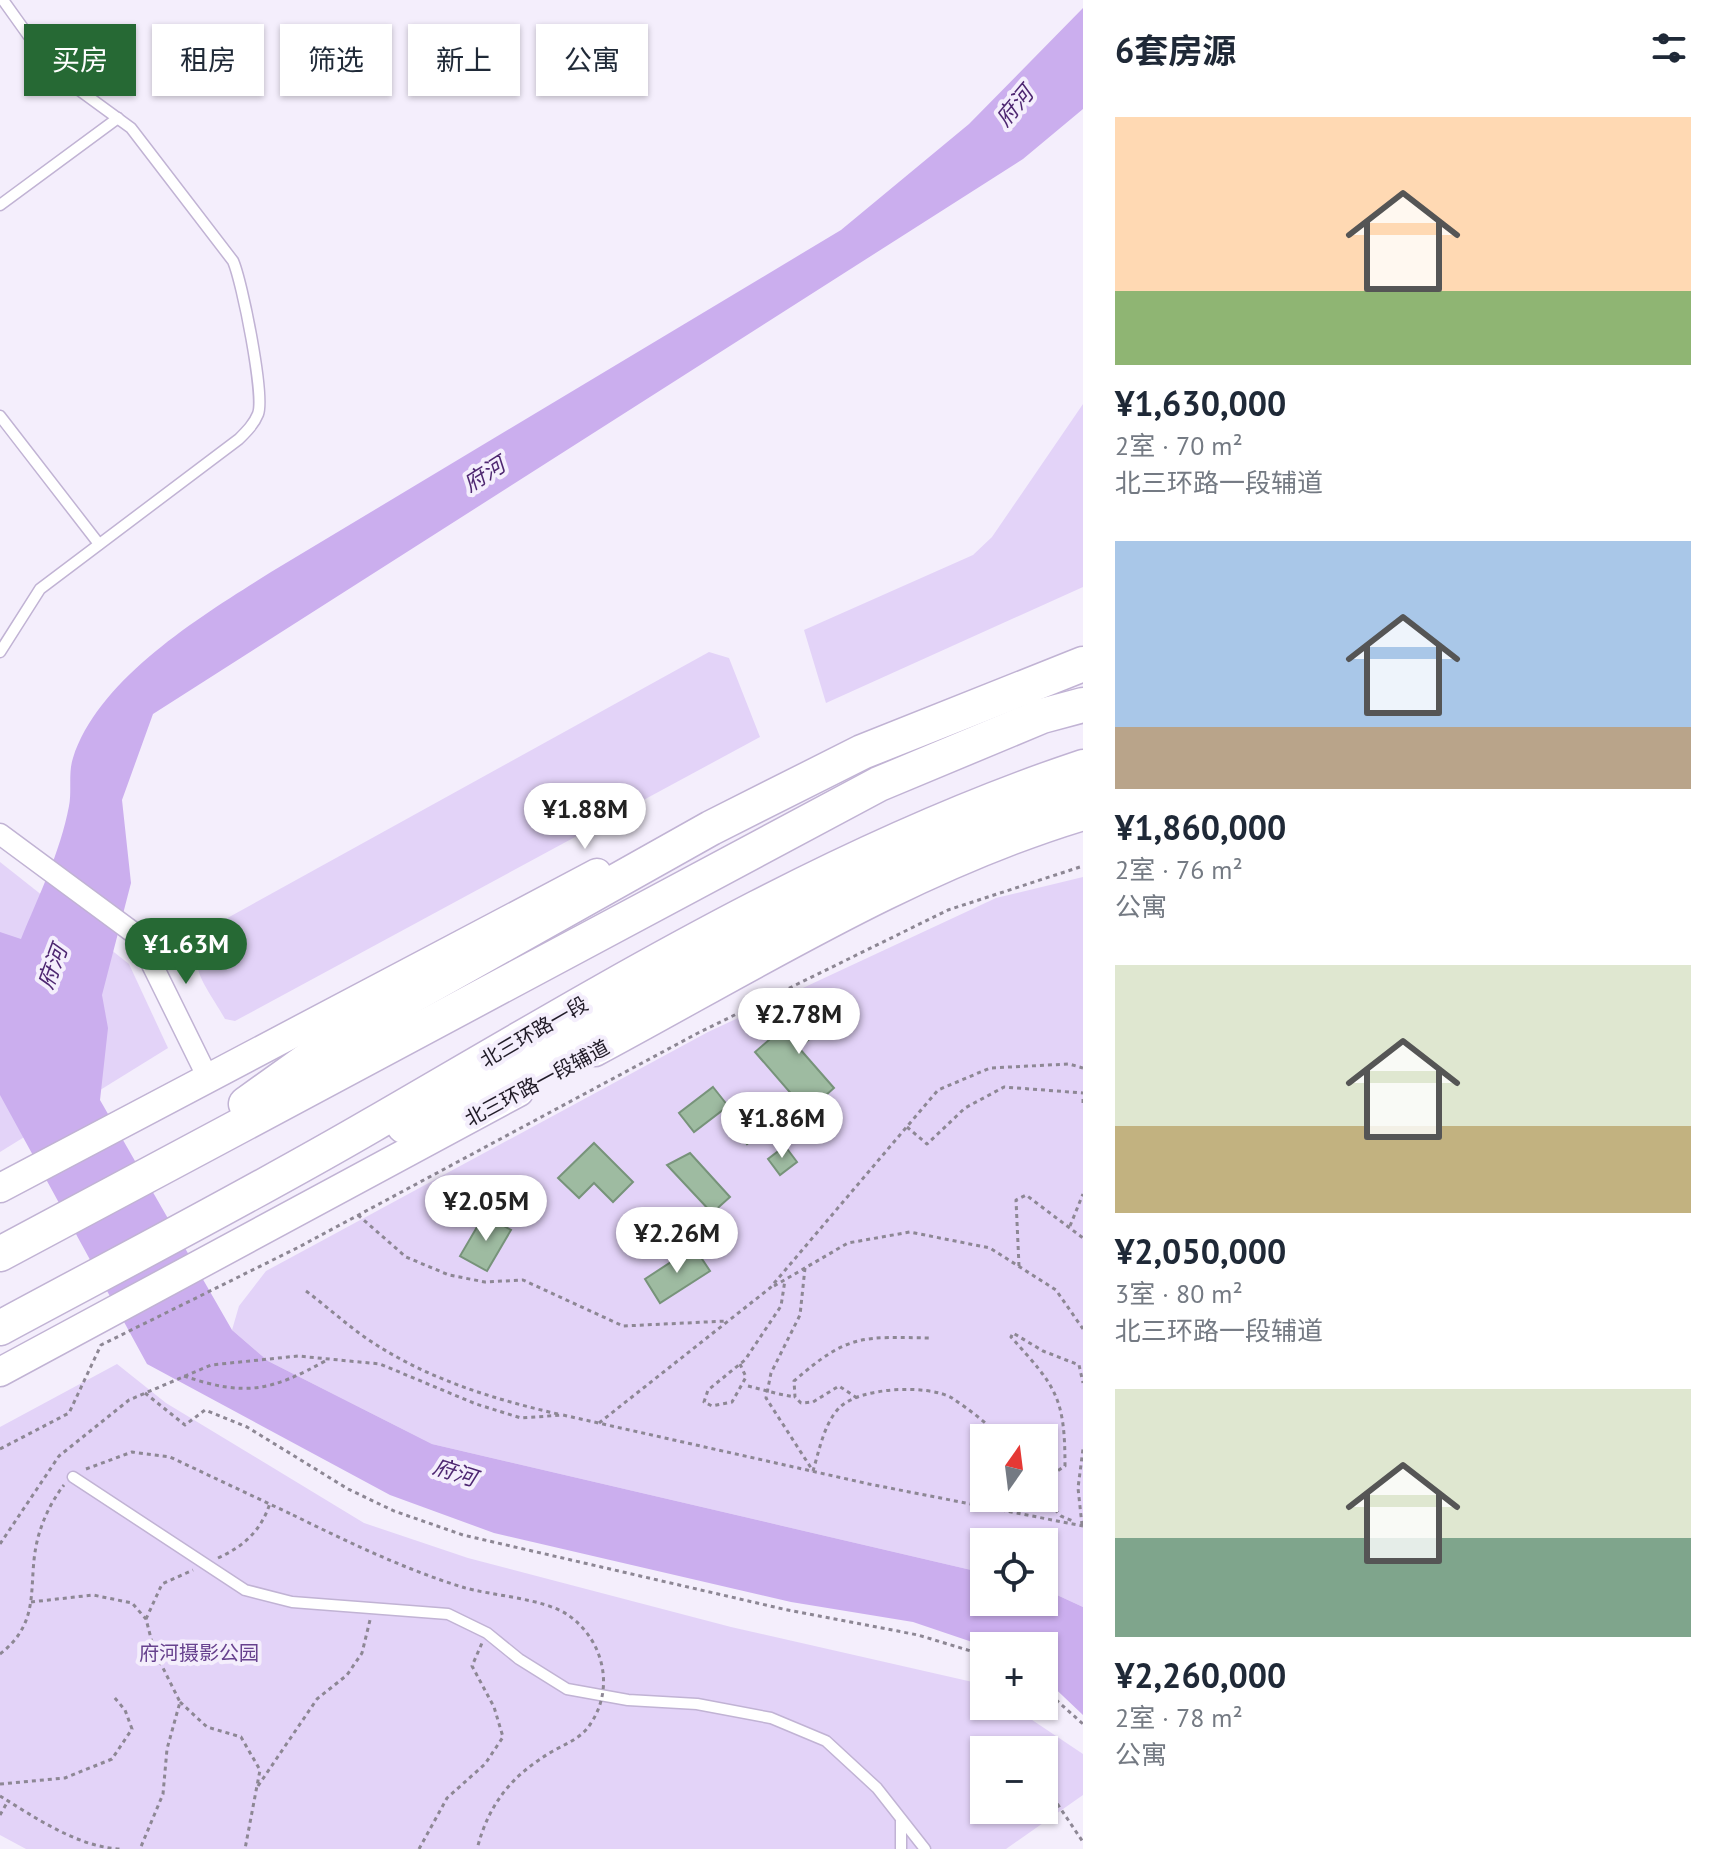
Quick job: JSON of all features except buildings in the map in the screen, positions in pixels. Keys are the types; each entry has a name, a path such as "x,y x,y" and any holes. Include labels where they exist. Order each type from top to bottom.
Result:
{"highway":[{"path":"153,1174 299,1064 344,1034 711,828 862,752 1083,664"},
{"path":"0,1254 879,784 1042,716 1083,705"},
{"name":"北三环路一段","path":"0,1328 310,1161 712,928 931,825 1083,767"},
{"path":"310,1161 464,1102 896,870 982,832 1083,798"},
{"path":"0,1233 57,1223"}],"main road":[{"path":"0,1188 680,830 828,757 989,690 1083,656"},
{"name":"北三环路一段辅道","path":"0,1372 922,878 1011,838 1083,816"}],"street":[{"path":"0,834 125,924 145,948 208,1078"}],"lane":[{"path":"0,652 40,589 239,439 251,427 261,400 242,281 233,261 158,161 118,118 79,90 51,61 3,0"},
{"path":"0,205 118,118"},
{"path":"0,416 99,544"},
{"path":"73,1477 245,1590 292,1602 448,1614 487,1633 519,1659 567,1689 628,1700 697,1704 771,1718 826,1741 877,1788 925,1849"},
{"path":"901,1821 901,1849"}],"path":[{"path":"0,1449 69,1413 101,1345 358,1215 698,1033 948,910 1083,866"},
{"path":"770,1288 938,1090 990,1068 1069,1064 1083,1068"},
{"path":"907,1127 927,1144 965,1108 1004,1087 1083,1093"},
{"path":"1083,1099 1083,1106"},
{"path":"1070,1226 1083,1194"},
{"path":"1019,1266 1016,1200 1026,1195 1083,1238"},
{"path":"358,1215 406,1257 449,1275 485,1282 523,1280 623,1326 730,1320"},
{"path":"599,1423 770,1288 848,1243 910,1232 990,1248 1056,1290 1083,1329"},
{"path":"805,1268 800,1315 771,1373 766,1398 813,1471"},
{"path":"740,1364 746,1385 732,1402 712,1406 704,1402 708,1390 740,1364 781,1306 785,1280"},
{"path":"306,1291 373,1343 429,1374 503,1402 813,1471 1082,1526"},
{"path":"1058,1471 1065,1466 1065,1419 1048,1378 1011,1337 1013,1333 1043,1351 1079,1365 1083,1383"},
{"path":"795,1397 794,1381 829,1351 869,1337 932,1338"},
{"path":"0,1544 59,1456 129,1400 211,1365 298,1356 380,1364 476,1404 521,1418 563,1415"},
{"path":"184,1376 221,1388 251,1391 286,1383 329,1359"},
{"path":"746,1385 795,1397 801,1403 813,1402 839,1386 857,1398"},
{"path":"813,1471 825,1431 839,1407 868,1393 923,1390 937,1393 950,1397 983,1424"},
{"path":"145,1393 185,1425 205,1410 247,1427 348,1489 382,1506 463,1535 783,1609 918,1635 970,1651"},
{"path":"1082,1526 1078,1488 1083,1449"},
{"path":"1057,1512 1082,1526"},
{"path":"293,1515 427,1575 567,1614 589,1635 602,1659 603,1684 591,1723 577,1739 526,1768 506,1786 489,1811 477,1849"},
{"path":"31,1602 93,1595 132,1603 146,1619 154,1650 180,1702 207,1727 241,1737 260,1770 245,1849"},
{"path":"258,1786 317,1699 347,1675 362,1653 373,1608"},
{"path":"419,1849 447,1798 485,1764 503,1737 494,1707 472,1666 487,1633"},
{"path":"0,1784 65,1778 112,1759 132,1729 125,1710 114,1697"},
{"path":"140,1849 163,1794 167,1749 180,1702"},
{"path":"1058,1702 1083,1724"},
{"path":"0,1796 74,1837 106,1849 122,1849"},
{"path":"0,1815 8,1801"},
{"path":"1058,1805 1083,1842"}],"green space":[{"path":"1083,404 1083,587 826,703 804,630 973,555 992,537"},
{"path":"709,652 729,658 760,737 235,1021 225,1019 204,984 197,962 197,951 211,927"},
{"path":"0,862 129,964 168,1048 0,1152"},
{"path":"1083,877 1083,1607 1058,1595 1058,1528 970,1528 970,1570 432,1444 268,1361 232,1330 239,1306 266,1271 708,1032 996,898"},
{"name":"府河摄影公园","path":"117,1364 166,1403 364,1523 468,1558 731,1627 970,1681 970,1720 1032,1720 1056,1736 970,1736 970,1824 1042,1824 1006,1849 26,1849 0,1835 0,1427"},
{"name":"府河摄影公园","path":"1058,1737 1083,1754 1083,1795 1058,1813"}],"water":[{"name":"府河","path":"1083,8 1083,109 1023,159 153,714 122,800 131,883 102,995 108,1028 100,1100 232,1330 268,1361 432,1444 970,1570 970,1616 1058,1616 1058,1595 1083,1607 1083,1715 1058,1691 1058,1632 970,1632 970,1641 913,1622 791,1602 494,1533 390,1495 147,1364 0,1095 0,932 21,939 60,840 69,806 73,758 86,729 105,701 129,675 185,628 271,572 841,230 969,124"}]}
